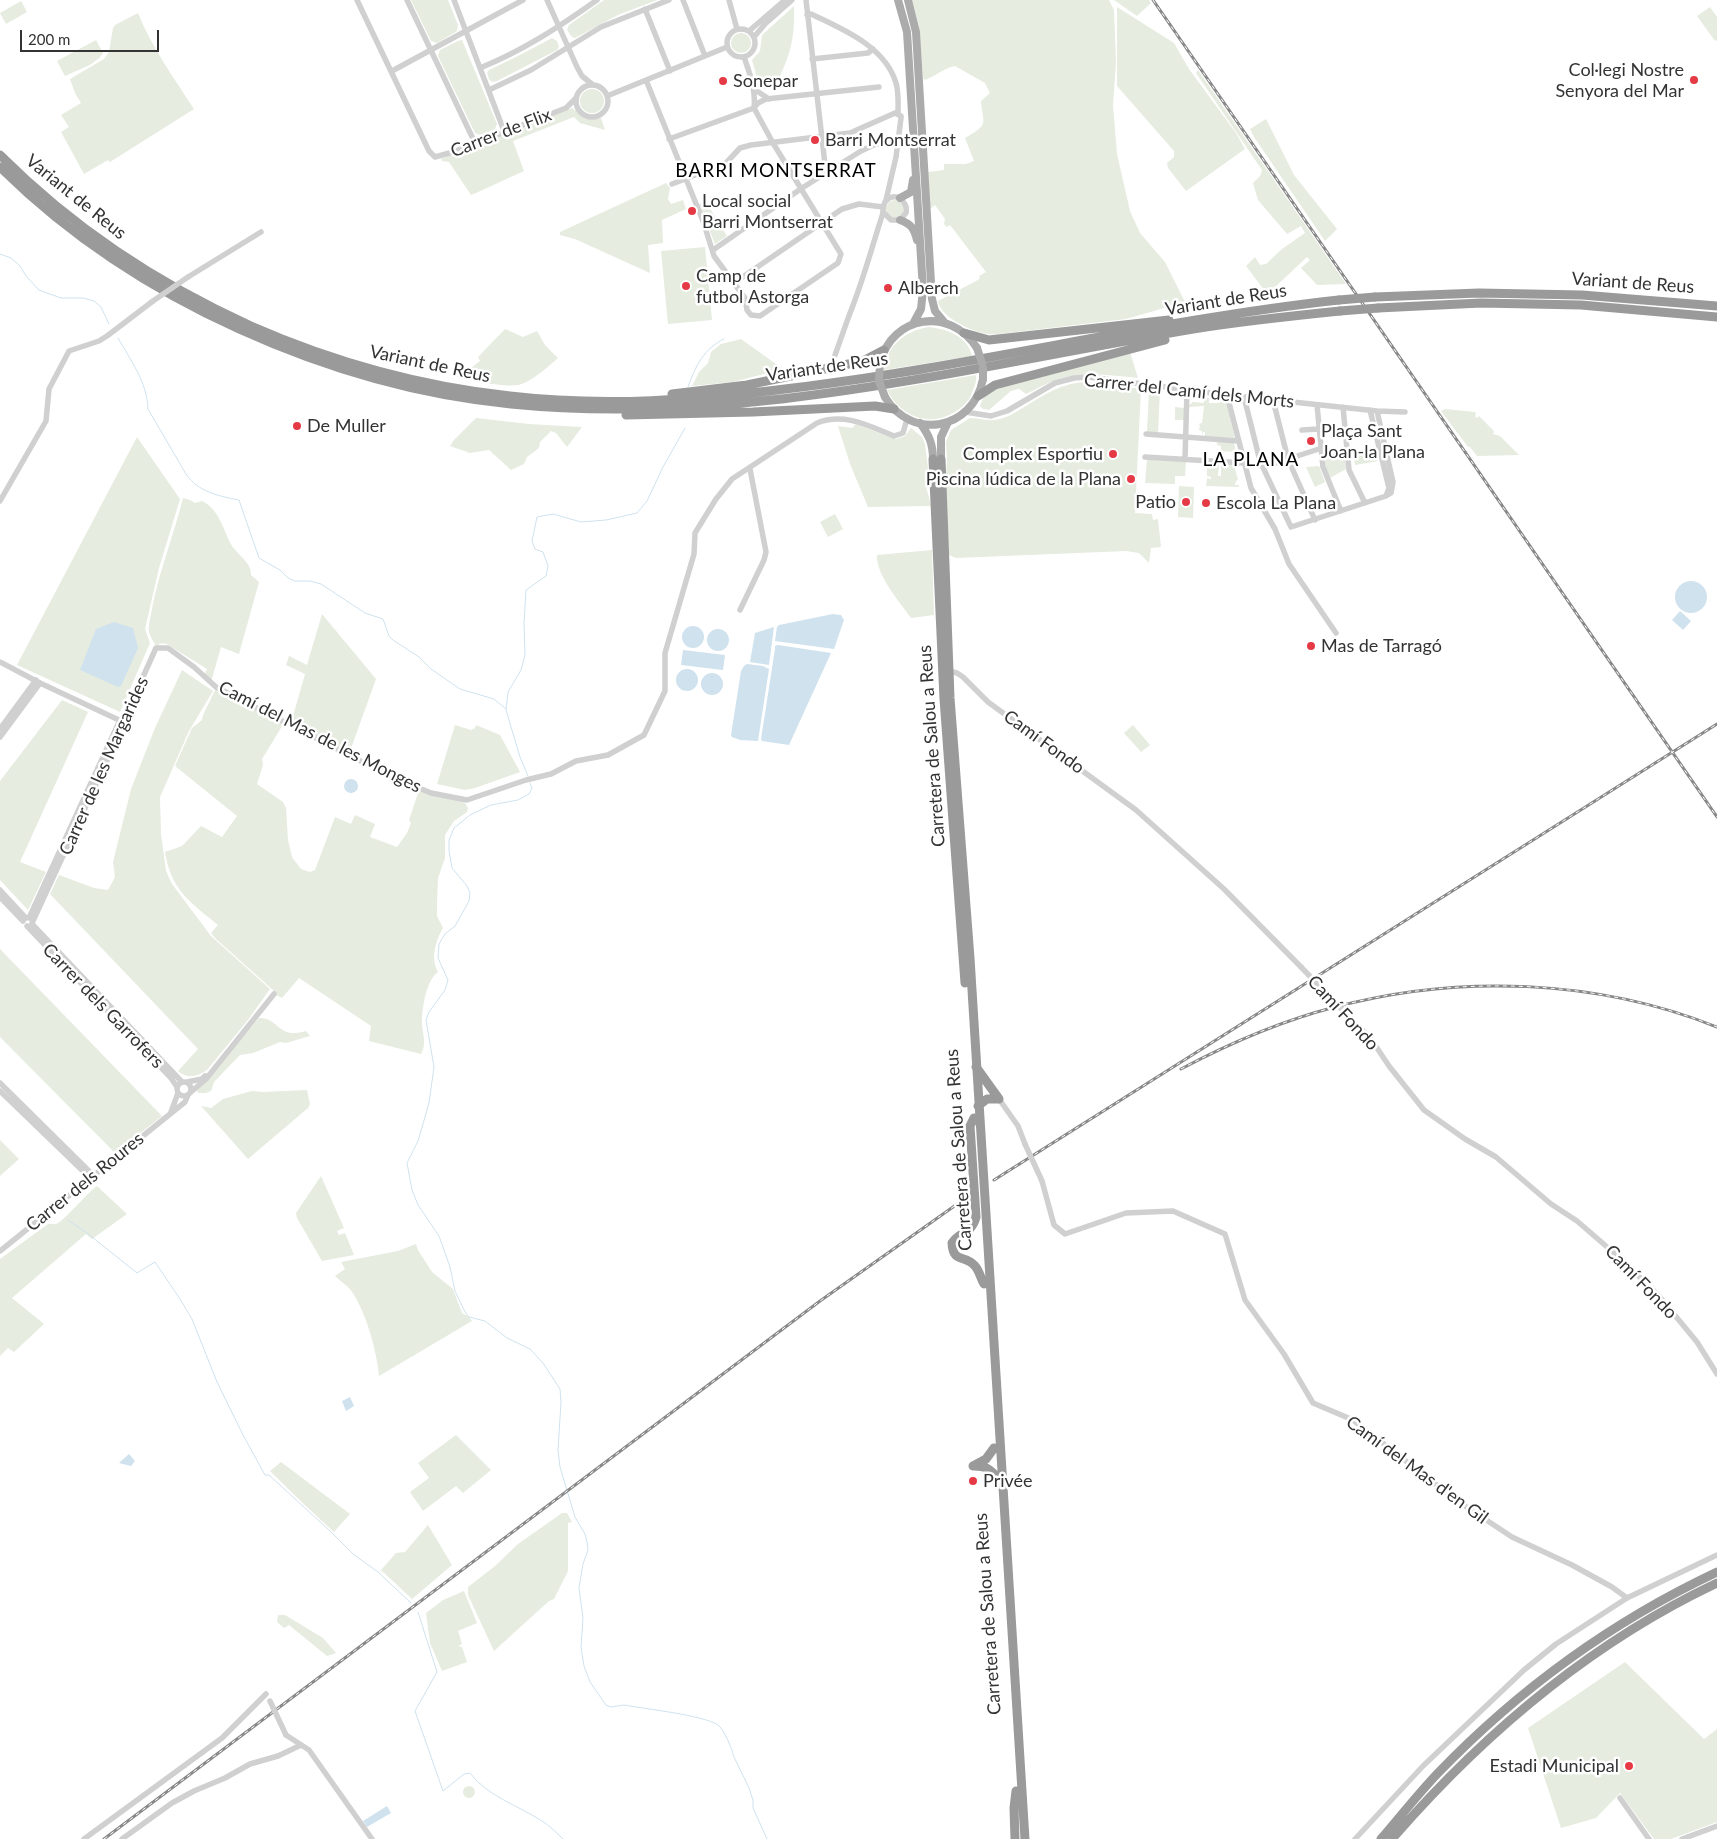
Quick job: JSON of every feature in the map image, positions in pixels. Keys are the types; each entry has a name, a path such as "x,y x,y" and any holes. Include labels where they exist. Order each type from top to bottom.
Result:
{"highway":[{"name":"Variant de Reus","path":"0,155 81,226 125,257 176,289 222,313 325,356 380,372 426,383 509,396 557,400 606,401 668,400 749,394 881,377 1217,321 1378,308 1481,303 1581,305 1717,317"},
{"name":"Variant de Reus","path":"0,167 77,233 121,264 171,295 220,321 322,363 377,380 424,391 509,404 616,409 751,402 864,388 1288,306 1375,297 1479,293 1582,295 1717,306"},
{"path":"964,332 989,340 1206,314 1217,321 1212,329 1190,333 995,385 976,399"},
{"path":"509,396 668,394 737,386 863,361 884,350"},
{"path":"570,408 580,413 608,415 753,412 875,406 894,409"},
{"path":"937,459 949,671 994,1338 1025,1839"},
{"name":"Carretera de Salou a Reus","path":"937,459 944,699 974,1118 1016,1791 1017,1839"},
{"path":"976,1066 1000,1099"},
{"path":"978,1106 987,1099 1000,1099"},
{"path":"974,1118 970,1126 976,1216 973,1226 966,1234 956,1236 952,1243 952,1251 956,1257 969,1261 976,1266 984,1284"},
{"path":"994,1448 986,1459 973,1466 989,1468 996,1476"},
{"path":"1393,1839 1404,1818 1456,1755 1531,1688 1587,1647 1626,1622 1717,1572"},
{"path":"1382,1839 1469,1756 1538,1695 1624,1634 1717,1582"},
{"path":"1375,1839 1392,1820 1404,1818"}],"main road":[{"path":"898,0 907,32 921,260"},
{"path":"908,0 916,32 927,288 921,309 913,324"},
{"path":"898,198 911,192 915,161"},
{"path":"900,220 908,223 913,228 927,288 935,311 945,323"},
{"path":"929,321 945,323 964,332 977,348 982,362 983,379 976,399 965,412 948,422 920,424 907,419 894,409 884,396 879,381 880,363 884,350 895,335 913,324 929,321"},
{"path":"937,459 941,437 948,422"},
{"path":"920,424 933,446 937,459"}],"street":[{"path":"357,0 392,71 524,0"},
{"path":"407,0 476,143"},
{"path":"454,0 504,131"},
{"path":"547,0 582,76 600,88 607,96 606,107 598,115 585,115 578,108 576,98 582,88 593,85"},
{"path":"480,68 524,48 560,27 597,0"},
{"path":"489,90 531,70 601,27 669,0"},
{"path":"683,0 705,56"},
{"path":"729,0 737,29"},
{"path":"749,31 785,0"},
{"path":"754,37 749,31 737,29 728,36 727,47 733,55 744,57 749,54 754,48 754,37 758,31 792,0"},
{"path":"805,2 826,173"},
{"path":"646,9 670,70"},
{"path":"807,15 811,14 837,27 873,49 896,81 899,115 898,144 884,213 878,226 868,264 835,354"},
{"path":"607,96 727,47"},
{"path":"812,60 868,53 873,49"},
{"path":"646,80 686,179 714,256 745,298 747,310 751,316 765,314 838,263 840,250 772,143 754,108 754,89 744,57"},
{"path":"577,67 582,88"},
{"name":"Carrer de Flix","path":"392,71 429,151 436,157 566,108 578,108"},
{"path":"669,139 754,108 758,103 769,99 879,86"},
{"path":"754,89 769,99"},
{"name":"Carrer de Flix","path":"566,108 576,98"},
{"path":"672,184 726,163 740,148 850,133 895,113 899,115"},
{"path":"713,250 802,188 868,147 876,144 898,144"},
{"path":"734,283 842,208 870,204 891,220 900,220 905,216 906,204 892,193 890,184"},
{"path":"886,200 898,198"},
{"path":"0,501 46,421 49,389 69,351 99,341 188,277 261,232"},
{"name":"Carrer del Camí dels Morts","path":"965,412 991,416 1007,411 1055,383 1074,378 1089,377 1244,397 1374,411 1405,412"},
{"path":"1185,460 1187,390"},
{"path":"1227,395 1252,488 1274,529 1289,564 1336,633"},
{"path":"1244,397 1260,461 1292,527 1386,496 1391,488 1374,411"},
{"path":"976,399 982,414"},
{"path":"1273,400 1288,459 1315,520"},
{"path":"1317,405 1323,468 1341,511"},
{"path":"1343,407 1349,470 1365,503"},
{"name":"Camí del Mas de les Monges","path":"194,667 216,686 388,776 431,793 467,800 526,780 551,774 576,761 608,755 644,735 664,692 665,653 694,554 695,533 716,499 732,479 824,420 845,419 855,421 894,436 903,433 907,419"},
{"path":"1302,430 1319,429"},
{"path":"1146,434 1238,440"},
{"path":"1263,467 1322,448"},
{"path":"1144,457 1244,463"},
{"path":"740,610 766,552 750,469"},
{"name":"Carrer de les Margarides","path":"28,922 122,728 122,720 156,648 168,648 194,667"},
{"path":"0,662 38,682 43,681 122,720"},
{"name":"Camí Fondo","path":"949,671 963,677 988,702 1136,810 1224,889 1371,1039 1389,1066 1424,1110 1465,1139 1496,1157 1551,1204 1577,1221 1621,1259 1659,1296 1696,1342 1717,1374"},
{"path":"0,730 38,682"},
{"path":"0,737 38,682"},
{"name":"Carrer dels Garrofers","path":"0,890 171,1078 178,1090"},
{"name":"Carrer dels Garrofers","path":"0,898 28,922 185,1082"},
{"name":"Carrer dels Roures","path":"0,1250 184,1102 239,1040 274,994"},
{"name":"Carrer dels Roures","path":"185,1082 202,1079 211,1072"},
{"path":"185,1082 191,1086 190,1094 183,1096 178,1090 185,1082"},
{"path":"0,1083 94,1176"},
{"name":"Carrer dels Roures","path":"170,1114 178,1090"},
{"path":"0,1092 86,1174 94,1176"},
{"name":"Camí del Mas d'en Gil","path":"1000,1099 1018,1126 1042,1181 1054,1225 1065,1234 1126,1213 1173,1211 1225,1234 1245,1300 1284,1354 1313,1403 1353,1420 1456,1500 1512,1536 1612,1587 1627,1598"},
{"path":"1356,1839 1423,1766 1524,1670 1556,1644 1627,1598 1717,1555"},
{"path":"84,1839 222,1738 266,1694"},
{"path":"270,1702 286,1735 309,1750 372,1839"},
{"path":"122,1839 172,1803 194,1791 225,1778 250,1764 278,1756 301,1745"},
{"path":"1620,1798 1649,1839"},
{"path":"1682,1839 1717,1826"}],"shaded area":[{"path":"411,0 448,0 458,25 457,31 437,43 431,41"},
{"path":"604,0 657,0 618,15 575,38 572,37 567,30 569,25"},
{"path":"912,0 1109,0 1114,10 1116,62 1113,105 1117,154 1130,211 1140,233 1165,262 1185,302 1126,319 999,334 987,334 970,329 956,322 944,312 938,301 978,280 979,276 986,272 950,225 947,227 944,224 945,219 935,205 930,209 928,172 944,170 944,164 966,164 974,161 965,138 982,126 981,101 990,93 985,83 955,66 947,68 925,80 923,78 919,26"},
{"path":"1114,0 1149,0 1151,3 1137,16"},
{"path":"21,1 27,12 6,24 0,13"},
{"path":"794,6 793,36 786,62 778,80 774,77 765,90 759,85 752,60 760,51 762,35"},
{"path":"1117,7 1174,43 1189,69 1236,133 1245,149 1186,191 1168,168 1167,163 1174,157 1174,151 1117,86"},
{"path":"1710,7 1717,17 1717,40 1715,41 1697,16"},
{"path":"138,13 157,51 194,109 110,162 108,160 84,174 61,132 69,127 61,115 81,103 70,79 104,59 109,52 115,25"},
{"path":"741,33 748,36 751,43 748,50 741,53 734,50 731,43 734,36"},
{"path":"552,38 557,41 559,47 557,50 497,81 492,82 489,79 487,73 489,70"},
{"path":"96,40 103,53 100,57 91,64 65,76 57,61"},
{"path":"462,40 497,124 495,129 480,135 475,133 438,56 440,50"},
{"path":"1198,70 1346,284 1317,285 1301,268 1310,260 1307,257 1273,289 1264,290 1246,266 1255,257 1260,265 1266,264 1282,249 1305,233 1301,226 1287,234 1258,200 1253,183 1260,176 1262,170 1196,73"},
{"path":"592,89 600,93 604,101 600,109 592,113 584,109 580,101 584,93"},
{"path":"572,108 587,118 601,118 605,130 580,123 574,117 513,141 524,171 471,195 449,162 442,161 441,159"},
{"path":"1266,119 1294,175 1337,229 1325,241 1250,129"},
{"path":"666,183 670,188 668,199 671,204 683,200 686,209 662,220 663,243 648,245 650,273 575,239 560,235 560,232"},
{"path":"895,200 901,203 904,209 901,215 895,218 889,215 886,209 889,203"},
{"path":"706,202 727,236 715,244 699,204"},
{"name":"Camp de futbol Astorga","path":"705,247 712,320 668,324 661,251"},
{"path":"929,327 949,332 961,339 970,349 972,356 884,370 893,346 912,332"},
{"path":"505,329 523,337 537,331 545,345 558,358 534,378 518,385 496,384 458,378 480,361 478,357"},
{"path":"741,339 783,369 733,382 692,386 699,372 708,363 711,352 721,344"},
{"path":"1130,352 1138,378 1079,375 1059,379 1026,394 1019,389 1011,391 989,410 983,409 980,406 983,398 994,388"},
{"path":"976,375 972,394 965,404 953,413 934,419 924,419 907,412 892,399 887,390"},
{"path":"1087,382 1141,389 1135,513 1152,514 1153,520 1158,519 1161,547 1151,548 1149,563 1139,553 1126,551 956,558 949,555 945,487 946,442 951,430 970,418 991,420 1003,418 1055,389 1070,384"},
{"path":"1149,389 1160,390 1158,433 1147,432"},
{"path":"1204,397 1209,398 1209,403 1218,403 1219,398 1226,399 1235,438 1205,436 1205,432 1202,435 1202,431 1199,430 1200,425 1198,424 1202,423 1204,406 1188,407 1193,402 1204,403"},
{"path":"1175,407 1184,408 1184,420 1175,420"},
{"path":"1445,409 1475,412 1477,418 1479,416 1494,431 1493,434 1500,436 1519,455 1477,456 1441,411"},
{"path":"476,418 582,427 567,447 556,433 551,431 540,442 539,448 527,457 524,464 511,470 489,450 470,453 450,446"},
{"path":"856,424 896,439 905,436 911,428 922,437 925,444 928,468 926,486 931,506 868,507 850,464 838,426 852,428"},
{"path":"137,437 180,499 159,568 145,629 150,643 120,712 17,665"},
{"path":"1217,441 1234,443 1236,452 1221,451 1221,446 1217,445"},
{"path":"1325,448 1335,449 1336,455 1345,455 1346,469 1330,478 1326,469"},
{"path":"1376,448 1378,461 1355,465 1353,452"},
{"path":"1147,459 1186,462 1185,476 1175,476 1175,484 1145,483"},
{"path":"1207,463 1219,463 1218,476 1221,476 1221,464 1234,465 1238,480 1235,485 1239,485 1239,487 1206,486 1207,478 1211,479 1211,477 1207,476"},
{"path":"1319,466 1325,482 1315,487 1306,467"},
{"name":"Patio","path":"1179,486 1194,487 1193,518 1178,517"},
{"path":"183,498 195,503 202,501 213,510 232,546 247,563 251,575 259,582 239,654 221,647 211,682 204,676 207,669 167,644 162,643 156,646 149,632 155,595"},
{"path":"835,514 843,529 828,537 820,522"},
{"path":"932,550 934,615 911,618 884,579 880,571 877,555"},
{"path":"322,614 376,679 349,754 291,723 305,674 286,665 289,656 307,665"},
{"path":"182,670 213,691 189,731 160,797 161,834 166,871 172,884 211,936 270,989 248,1020 207,1070 192,1076 181,1074 178,1071 198,1049 50,894 59,875 94,888 108,890 115,877 113,862 131,789 155,728"},
{"path":"216,688 284,723 262,759 263,765 257,784 283,802 286,808 288,840 292,857 301,869 310,872 315,870 335,817 351,824 355,815 375,824 370,837 397,847 407,833 411,823 409,820 419,790 465,803 468,808 467,812 454,821 445,835 445,858 438,878 437,903 437,916 443,928 438,938 434,955 438,972 428,987 424,1000 422,1023 424,1045 421,1054 369,1041 371,1026 299,978 282,998 274,994 273,990 216,939 211,933 218,925 191,902 177,886 165,852 182,846 201,826 222,837 237,816 175,766 192,728 202,720"},
{"path":"62,700 88,712 20,862 46,872 28,910 0,880 0,781"},
{"path":"455,725 471,730 476,725 500,735 520,772 465,790 437,784"},
{"path":"1133,725 1150,745 1141,752 1124,733"},
{"path":"0,949 162,1116 115,1153 0,1037"},
{"path":"259,1018 271,1021 289,1033 306,1031 310,1036 286,1043 280,1042 253,1053 240,1055 214,1082 211,1091 198,1093 197,1090"},
{"path":"307,1090 310,1104 308,1108 248,1159 201,1106 211,1108 223,1099 252,1091"},
{"path":"0,1140 19,1159 0,1176"},
{"path":"321,1176 344,1228 337,1231 339,1235 345,1233 354,1255 322,1261 297,1218 296,1213"},
{"path":"97,1186 127,1214 92,1239 86,1234 12,1298 44,1324 14,1352 8,1348 0,1356 0,1259 48,1224 59,1222"},
{"path":"416,1244 432,1272 453,1289 462,1313 472,1321 379,1376 374,1345 363,1313 352,1292 335,1276 345,1269 341,1262 398,1251"},
{"path":"456,1435 491,1470 463,1493 456,1486 423,1511 410,1492 429,1478 418,1463"},
{"path":"281,1462 350,1514 334,1532 270,1471"},
{"path":"562,1513 567,1513 572,1522 568,1523 568,1571 554,1599 549,1601 494,1651 468,1595 468,1587 495,1566 518,1544"},
{"path":"428,1525 452,1565 412,1599 381,1570 396,1553 405,1552"},
{"path":"464,1591 477,1623 458,1631 462,1644 458,1646 462,1647 467,1662 442,1671 430,1643 426,1613 443,1600"},
{"path":"278,1615 285,1615 323,1638 336,1653 327,1656 289,1625 284,1628 277,1622"},
{"name":"Estadi Municipal","path":"1625,1662 1704,1739 1717,1729 1717,1822 1671,1839 1654,1839 1620,1793 1596,1818 1561,1828 1528,1728"},
{"path":"467,1786 471,1786 475,1792 471,1798 467,1798 463,1794 463,1790"}],"water":[{"path":"1691,581 1702,586 1707,597 1702,608 1691,613 1680,608 1675,597 1680,586"},
{"path":"1680,611 1691,621 1683,630 1672,620"},
{"path":"833,614 841,615 844,620 834,649 775,641 779,625"},
{"path":"114,622 133,628 138,648 121,686 118,687 80,670 96,629"},
{"path":"693,626 703,633 704,637 697,647 693,648 683,641 682,637 689,627"},
{"path":"774,627 769,665 750,662 755,633"},
{"path":"718,629 728,636 729,640 722,650 718,651 708,644 707,640 714,630"},
{"path":"775,646 831,653 789,745 762,741 761,739"},
{"path":"683,650 725,655 723,670 681,665"},
{"path":"747,664 763,666 769,669 758,741 740,740 731,735 741,671"},
{"path":"687,669 695,672 698,680 695,688 687,691 679,688 676,680 679,672"},
{"path":"712,673 720,676 723,684 720,692 712,695 704,692 701,684 704,676"},
{"path":"348,779 354,779 358,786 354,793 348,793 344,789 344,783"},
{"path":"350,1397 354,1406 346,1411 342,1401"},
{"path":"129,1454 135,1461 131,1466 119,1463"},
{"path":"387,1806 391,1813 367,1827 363,1821"}],"waterway":[{"path":"0,254 11,258 20,266 26,276 39,290 61,298 83,298 94,301 101,307 109,324"},
{"path":"118,338 133,363 145,390 148,409 186,474 203,489 217,495 239,500 259,558 280,570 288,578 295,581 310,581 321,584 365,613 383,619 389,636 419,657 431,669 460,689 494,699 506,709"},
{"path":"688,387 701,359 711,347 724,339"},
{"path":"528,776 520,757 506,710 508,692 521,670 525,655 526,590 546,576 548,566 543,552 535,549 532,541 537,517 553,514 581,522 606,520 637,513 647,501 663,467 685,428"},
{"path":"530,783 532,788 529,794 518,800 491,805 470,815 454,828 449,840 452,868 467,886 470,893 469,901 455,926 445,934 439,944 438,958 448,980 445,990 429,1012 426,1020 434,1067 429,1103 418,1141 407,1163 412,1190 418,1205 439,1236 450,1267 455,1291 465,1312 469,1317 485,1321 507,1338 530,1349 543,1363 560,1389 558,1450 560,1467 575,1517 585,1534 588,1550 583,1564 579,1588 583,1618 581,1647 584,1666 590,1682 606,1705 611,1707 624,1705 673,1713 700,1718 718,1725 727,1739 749,1788 753,1800 753,1808 767,1839"},
{"path":"68,1220 137,1273 155,1262 192,1319 217,1382 265,1475 269,1475 353,1554 378,1572 411,1603"},
{"path":"418,1612 437,1672 415,1711 443,1791 464,1774 470,1773 485,1788 542,1821 563,1839"}],"railway":[{"path":"1153,0 1717,817"},
{"path":"994,1180 1717,724"},
{"path":"1181,1069 1218,1050 1295,1019 1382,996 1430,989 1479,986 1528,987 1576,991 1624,999 1671,1011 1717,1027"},
{"path":"104,1839 820,1301 970,1195"}],"place":[{"name":"Col·legi Nostre Senyora del Mar","path":"1694,80"},
{"name":"Sonepar","path":"723,81"},
{"name":"Barri Montserrat","path":"815,140"},
{"name":"Local social Barri Montserrat","path":"692,211"},
{"name":"Camp de futbol Astorga","path":"686,286"},
{"name":"Alberch","path":"888,288"},
{"name":"De Muller","path":"297,426"},
{"name":"Plaça Sant Joan-la Plana","path":"1311,441"},
{"name":"Complex Esportiu","path":"1113,454"},
{"name":"Piscina lúdica de la Plana","path":"1131,479"},
{"name":"Patio","path":"1186,502"},
{"name":"Escola La Plana","path":"1206,503"},
{"name":"Mas de Tarragó","path":"1311,646"},
{"name":"Privée","path":"973,1481"},
{"name":"Estadi Municipal","path":"1629,1766"}],"district":[{"name":"BARRI MONTSERRAT","path":"776,171"},
{"name":"LA PLANA","path":"1251,460"}]}
